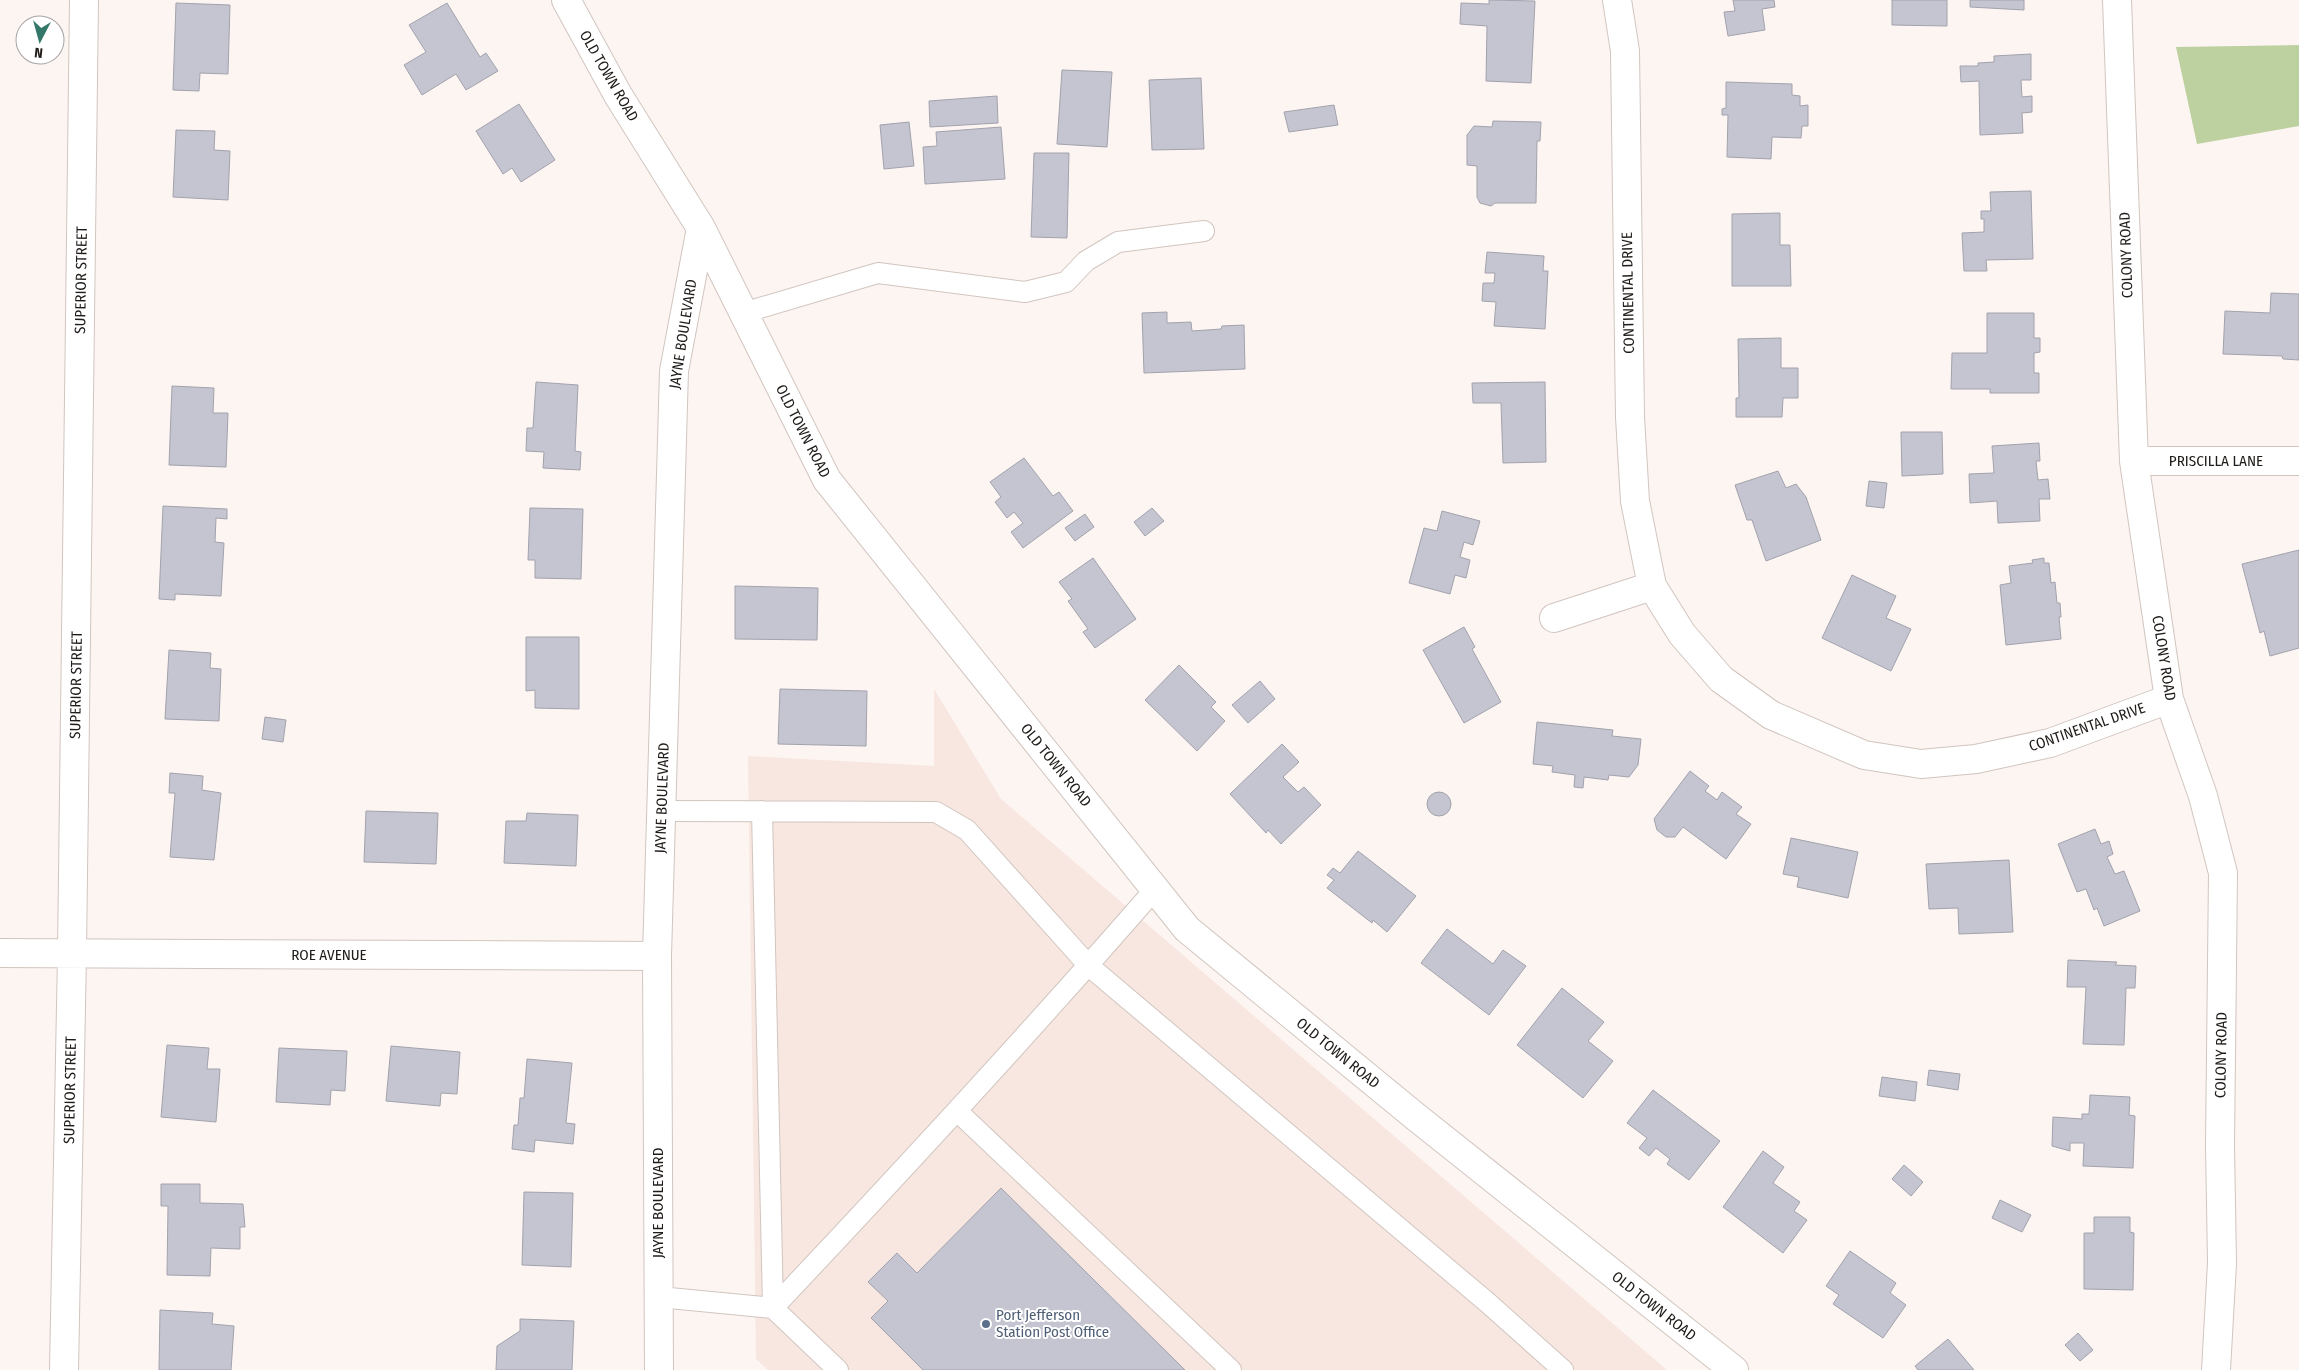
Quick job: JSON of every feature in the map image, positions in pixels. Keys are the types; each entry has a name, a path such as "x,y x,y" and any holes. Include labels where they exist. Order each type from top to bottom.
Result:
{"street":[{"name":"SUPERIOR STREET","path":"64,1370 72,954 84,0"},
{"name":"OLD TOWN ROAD","path":"566,0 618,95 701,228 827,480 1187,929 1416,1117 1734,1370"},
{"name":"CONTINENTAL DRIVE","path":"1618,0 1625,51 1630,417 1634,492 1652,586 1682,634 1721,679 1772,714 1864,755 1921,764 1976,759 2050,743 2169,699"},
{"name":"COLONY ROAD","path":"2117,0 2134,461 2169,699 2203,796 2223,873 2220,1146 2222,1263 2216,1370"},
{"name":"JAYNE BOULEVARD","path":"659,1370 657,956 674,371 701,228"},
{"name":"PRISCILLA LANE","path":"2134,461 2299,461"},
{"path":"1554,618 1652,586"},
{"name":"ROE AVENUE","path":"0,953 657,956"}],"lane":[{"path":"743,313 878,273 1025,292 1066,282 1086,261 1118,242 1204,231"},
{"path":"661,811 936,812 967,830 1089,966 1488,1303 1564,1370"},
{"path":"762,811 773,1308"},
{"path":"773,1308 957,1112 1089,966 1155,889"},
{"path":"957,1112 1231,1370"},
{"path":"659,1297 773,1308 838,1370"}],"shaded area":[{"path":"934,689 1001,799 1667,1370 768,1370 756,1359 748,756 934,766"}],"green space":[{"path":"2299,45 2299,126 2197,144 2176,47"}],"building":[{"path":"1489,0 1535,1 1531,83 1486,81 1487,26 1460,24 1461,3 1489,4"},
{"path":"1733,0 1774,0 1775,7 1762,9 1765,30 1728,36 1724,12 1735,11"},
{"path":"1892,0 1947,0 1947,26 1892,25"},
{"path":"1970,0 2024,0 2024,10 1970,7"},
{"path":"176,3 230,5 228,74 200,73 199,91 173,90"},
{"path":"447,3 480,57 486,53 498,71 466,90 456,74 422,95 404,65 426,52 409,25"},
{"path":"2031,54 2031,80 2021,80 2022,97 2032,96 2032,112 2022,113 2023,133 1980,135 1979,81 1961,82 1960,66 1978,66 1978,63 1994,62 1994,56"},
{"path":"1062,70 1112,72 1107,147 1057,144"},
{"path":"1201,78 1204,149 1152,150 1149,80"},
{"path":"1726,82 1792,84 1792,95 1800,96 1800,106 1808,105 1808,126 1802,126 1801,138 1772,137 1771,159 1727,157 1728,115 1722,115 1722,109 1726,108"},
{"path":"997,96 998,123 930,127 929,101"},
{"path":"519,104 555,160 521,182 512,168 503,174 476,131"},
{"path":"1334,105 1338,125 1289,132 1284,112"},
{"path":"1493,121 1541,122 1540,141 1537,141 1536,203 1495,203 1491,206 1480,203 1477,197 1477,166 1467,165 1467,135 1474,126 1492,127"},
{"path":"909,122 914,166 884,169 880,125"},
{"path":"1001,127 1005,179 925,184 923,147 937,146 936,132"},
{"path":"176,130 215,131 214,150 230,151 228,200 173,197"},
{"path":"1034,153 1069,153 1067,238 1031,237"},
{"path":"2031,191 2033,259 1986,260 1987,271 1964,271 1962,233 1984,232 1984,219 1981,219 1981,211 1991,211 1990,192"},
{"path":"1780,213 1780,245 1790,245 1791,286 1732,286 1732,214"},
{"path":"1487,252 1544,256 1543,271 1548,271 1545,329 1494,326 1496,302 1482,301 1483,283 1494,283 1495,273 1485,273"},
{"path":"2271,293 2299,294 2299,360 2283,359 2282,356 2223,354 2225,311 2270,313"},
{"path":"1167,312 1167,323 1191,322 1192,331 1221,329 1222,326 1244,325 1245,369 1144,373 1142,313"},
{"path":"1987,313 2034,313 2034,338 2040,338 2040,352 2034,353 2034,373 2039,373 2039,393 1990,393 1990,389 1951,389 1952,353 1987,353"},
{"path":"1781,338 1781,368 1798,368 1798,398 1783,398 1782,417 1736,417 1736,398 1739,398 1738,339"},
{"path":"536,382 578,385 575,451 581,452 580,470 543,468 544,452 526,451 527,428 533,428"},
{"path":"1545,382 1546,462 1503,463 1501,403 1473,403 1472,383"},
{"path":"172,386 214,388 213,413 228,413 226,467 169,465"},
{"path":"1901,432 1942,432 1943,474 1902,476"},
{"path":"2039,443 2040,461 2036,461 2038,480 2048,479 2050,499 2039,499 2040,521 1998,523 1997,501 1970,503 1969,474 1994,473 1992,446"},
{"path":"1024,458 1053,496 1059,492 1073,511 1023,548 1011,532 1023,523 1014,512 1007,518 995,502 1001,497 990,482"},
{"path":"1778,471 1786,488 1796,484 1806,497 1821,540 1766,561 1752,520 1747,520 1735,485"},
{"path":"1869,481 1887,483 1884,508 1866,506"},
{"path":"163,506 227,509 227,519 216,518 215,542 224,543 221,596 175,594 175,600 159,599"},
{"path":"530,508 583,509 581,579 535,578 535,560 528,560"},
{"path":"1152,508 1164,521 1145,536 1134,522"},
{"path":"1442,511 1480,521 1473,545 1464,542 1460,557 1470,560 1466,578 1455,575 1450,594 1409,583 1424,528 1437,531"},
{"path":"1085,514 1094,527 1075,541 1065,528"},
{"path":"2299,550 2299,648 2270,656 2264,631 2260,633 2242,564"},
{"path":"1093,558 1136,619 1095,648 1083,632 1088,629 1068,601 1072,599 1059,582"},
{"path":"2044,558 2044,563 2049,563 2051,583 2055,582 2057,603 2060,603 2061,639 2006,645 2000,585 2011,583 2009,566 2033,563 2032,560"},
{"path":"1852,575 1896,596 1886,618 1911,629 1891,671 1822,638"},
{"path":"735,586 818,588 817,640 735,639"},
{"path":"1464,627 1475,647 1472,649 1501,702 1464,723 1423,650"},
{"path":"526,637 579,637 579,709 535,708 535,690 526,691"},
{"path":"169,650 211,653 210,668 221,669 219,721 165,719"},
{"path":"1179,665 1216,702 1211,707 1225,721 1197,751 1145,700"},
{"path":"1260,681 1275,699 1248,723 1232,705"},
{"path":"780,689 867,691 866,746 778,744"},
{"path":"265,717 286,720 283,742 262,739"},
{"path":"1537,722 1613,730 1612,736 1641,739 1638,765 1629,777 1609,775 1608,780 1584,777 1583,788 1574,787 1575,775 1552,772 1553,766 1533,764"},
{"path":"1282,744 1299,762 1283,777 1298,792 1304,787 1321,805 1281,844 1268,830 1266,833 1230,794"},
{"path":"1690,771 1709,786 1705,791 1717,800 1722,792 1742,807 1736,814 1751,824 1726,859 1683,827 1675,837 1666,837 1657,830 1654,819"},
{"path":"170,773 203,776 202,790 221,793 214,860 170,857 175,793 169,793"},
{"path":"1439,792 1447,796 1451,804 1447,812 1439,816 1431,812 1427,804 1431,796"},
{"path":"366,811 438,813 436,864 364,862"},
{"path":"527,813 578,815 576,866 504,863 506,821 526,821"},
{"path":"2095,829 2101,844 2109,841 2113,854 2107,857 2115,874 2124,871 2140,911 2104,926 2097,908 2094,910 2086,889 2077,892 2058,844"},
{"path":"1791,838 1858,852 1848,898 1797,887 1799,877 1783,874"},
{"path":"1358,851 1416,896 1387,932 1373,920 1372,923 1327,888 1334,880 1327,875 1333,868 1340,873"},
{"path":"2009,860 2013,932 1959,934 1958,908 1929,909 1926,864"},
{"path":"1447,929 1493,964 1503,950 1526,966 1489,1015 1421,963"},
{"path":"2068,960 2117,962 2115,965 2136,966 2135,988 2126,988 2124,1045 2083,1044 2086,987 2067,987"},
{"path":"1562,988 1604,1022 1588,1041 1613,1061 1583,1098 1517,1045"},
{"path":"167,1045 209,1048 207,1069 220,1069 216,1122 161,1117"},
{"path":"391,1046 460,1052 457,1094 441,1093 440,1106 386,1101"},
{"path":"279,1048 347,1051 345,1091 331,1090 330,1105 276,1102"},
{"path":"527,1059 572,1063 566,1123 575,1124 573,1144 535,1140 534,1152 512,1149 514,1125 518,1125 520,1098 524,1098"},
{"path":"1929,1070 1960,1074 1958,1090 1927,1085"},
{"path":"1882,1077 1917,1082 1915,1101 1879,1096"},
{"path":"1653,1090 1720,1141 1689,1180 1667,1164 1670,1159 1656,1148 1649,1156 1639,1148 1647,1138 1627,1123"},
{"path":"2090,1095 2130,1097 2129,1115 2135,1116 2133,1168 2083,1166 2084,1143 2070,1143 2070,1151 2052,1146 2053,1117 2082,1119 2082,1114 2089,1114"},
{"path":"1763,1151 1784,1167 1773,1183 1800,1202 1794,1211 1807,1220 1783,1253 1723,1207"},
{"path":"1904,1165 1923,1182 1911,1196 1892,1179"},
{"path":"161,1184 200,1184 200,1203 243,1204 245,1227 240,1227 240,1249 211,1248 210,1276 167,1275 168,1206 161,1206"},
{"path":"1001,1188 1185,1370 923,1370 871,1318 888,1301 868,1282 897,1253 917,1273"},
{"path":"524,1192 573,1193 571,1267 522,1265"},
{"path":"2000,1200 2031,1215 2022,1232 1992,1218"},
{"path":"2094,1217 2130,1217 2130,1232 2134,1233 2133,1290 2084,1289 2084,1233 2094,1233"},
{"path":"1850,1251 1896,1283 1890,1293 1906,1305 1883,1338 1833,1304 1839,1295 1826,1286"},
{"path":"160,1310 213,1313 212,1324 234,1326 231,1370 159,1370"},
{"path":"520,1319 574,1321 572,1370 496,1370 497,1346 520,1331"},
{"path":"2078,1333 2093,1350 2080,1361 2065,1345"},
{"path":"1948,1339 1974,1370 1918,1370 1915,1366"}],"place":[{"name":"Port Jefferson Station Post Office","path":"986,1324"}]}
